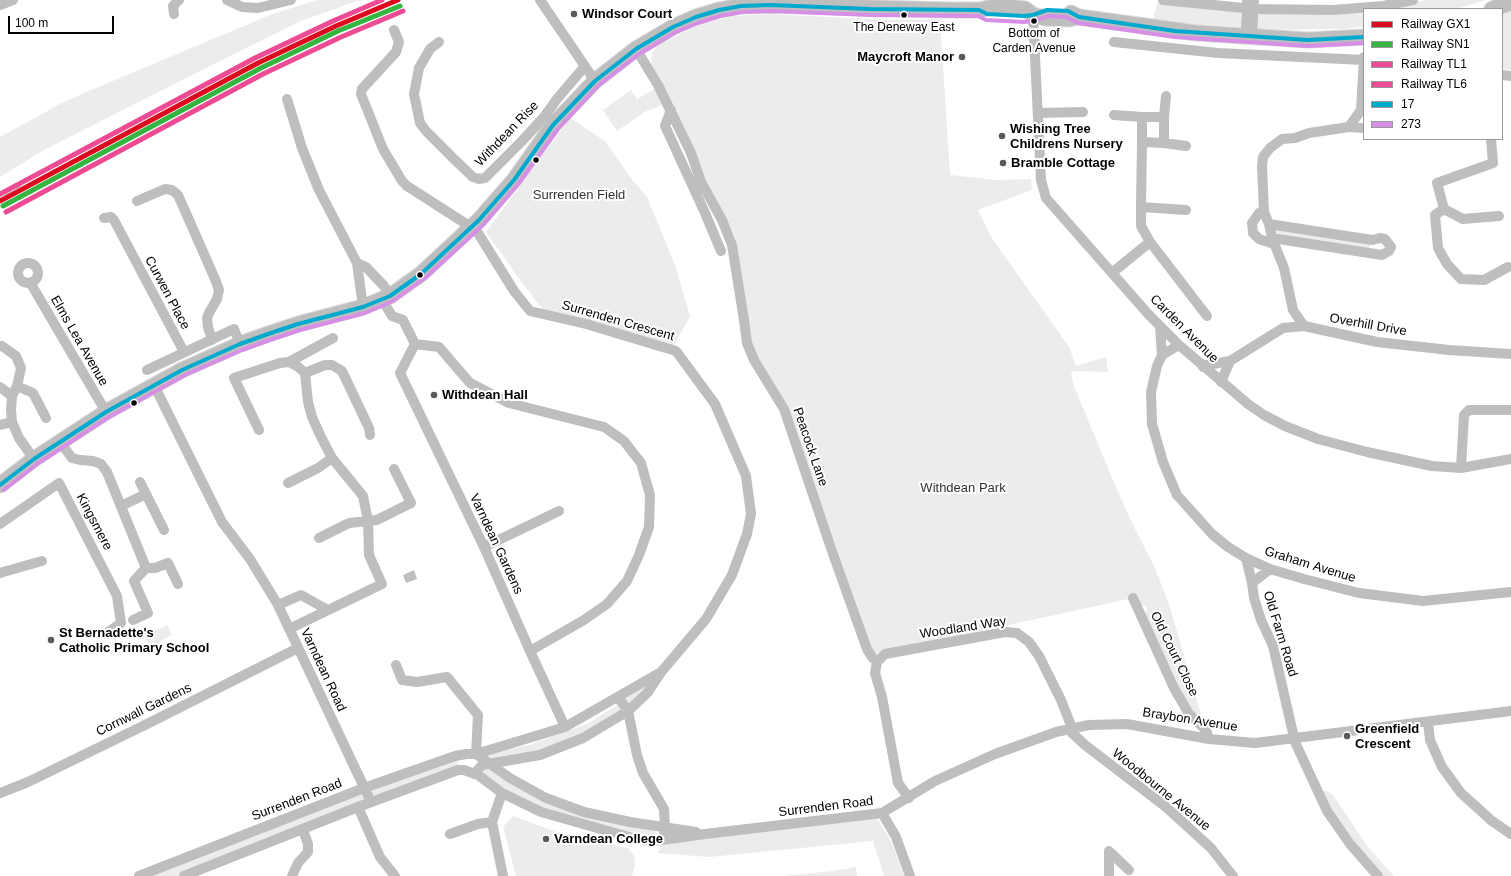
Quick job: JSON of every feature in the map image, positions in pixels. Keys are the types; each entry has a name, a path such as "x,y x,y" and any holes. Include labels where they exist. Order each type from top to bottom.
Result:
{"highway":[{"path":"1495,8 1511,3"},
{"path":"0,486 34,459 106,412 205,359 240,344 298,324 363,307 386,298 421,274 471,227 514,180 553,125 595,81 636,50 673,27 696,17 719,10 741,6 771,5 902,10 985,4 987,14 1033,15 1045,18 1069,19 1079,17 1175,31 1308,40 1362,40"}],"street":[{"path":"0,5 13,0"},
{"path":"174,14 173,6 179,0"},
{"path":"227,0 242,7 258,8 291,0"},
{"path":"540,0 595,81"},
{"path":"1164,0 1333,10 1383,6 1413,0"},
{"path":"1249,36 1251,4"},
{"name":"Carden Avenue","path":"1033,15 1041,180 1046,198 1113,272 1160,327 1179,345 1221,382 1264,415 1285,426 1318,439 1367,452 1432,466 1461,468 1511,459"},
{"name":"Surrenden Crescent","path":"394,30 399,42 396,52 362,89 361,97 383,149 402,181 407,186 478,233 514,291 530,311 586,324 676,351 715,404 722,419 746,476 752,514 747,534 732,575 706,619 662,672 648,692 628,711 583,738 540,755 491,765"},
{"path":"1194,50 1197,32"},
{"name":"Withdean Rise","path":"439,42 430,49 419,68 414,94 420,123 453,158 473,176 479,179 485,178 522,141 544,117 556,99 585,66"},
{"path":"1114,42 1218,53 1363,60"},
{"name":"Peacock Lane","path":"636,50 658,85 671,110 691,153 701,182 722,220 732,245 747,344 754,360 784,409 832,551 867,648 877,662"},
{"path":"1164,143 1166,96"},
{"path":"287,100 302,148 319,190 357,263 363,307"},
{"path":"671,110 665,126 721,251"},
{"path":"1349,127 1363,111"},
{"path":"1038,113 1083,112"},
{"path":"1114,115 1164,117"},
{"path":"1142,117 1141,226 1150,242 1207,316"},
{"path":"1304,326 1293,310 1284,268 1273,241 1269,224 1264,212 1263,158 1270,148 1293,132 1309,133 1349,127 1363,128"},
{"path":"1491,140 1493,163 1437,183 1444,209 1463,219 1499,216"},
{"path":"1142,142 1186,146"},
{"path":"137,201 164,189 172,190 178,196 219,290 217,299 207,318 212,340"},
{"path":"1141,207 1186,210"},
{"path":"1444,209 1436,215 1438,248 1447,264 1461,280 1484,280 1508,267"},
{"path":"1264,212 1259,213 1252,223 1253,233 1259,239 1273,241 1298,241 1382,255 1389,251 1391,247 1386,239 1380,238 1372,240 1269,224"},
{"name":"Curwen Place","path":"104,218 111,217 114,220 184,352"},
{"path":"1298,241 1300,229"},
{"path":"1371,253 1372,240"},
{"path":"1113,272 1150,242"},
{"path":"357,263 366,267 384,286 392,316 403,320 415,344 439,347 470,383 509,403 604,427 624,441 641,463 650,495 649,527 639,555 627,581 607,604 584,620 530,651"},
{"name":"Elms Lea Avenue","path":"30,284 106,412"},
{"path":"1283,328 1293,310"},
{"name":"Overhill Drive","path":"1203,367 1230,361 1283,328 1304,326 1376,342 1449,350 1511,354"},
{"name":"Graham Avenue","path":"1160,327 1162,355 1157,366 1151,392 1152,424 1163,462 1177,495 1212,534 1228,547 1246,558 1270,569 1359,593 1423,601 1511,592"},
{"path":"147,370 234,329 240,344"},
{"path":"259,430 234,378 280,363 289,362 333,338"},
{"name":"Varndean Gardens","path":"415,344 400,373 484,546 565,727"},
{"path":"1162,355 1179,345"},
{"path":"0,346 16,356 21,368 17,386 12,396 12,422 19,438 34,459"},
{"path":"1221,382 1230,361"},
{"path":"289,362 298,366 305,373 308,385 308,402 312,417 332,458 363,496 368,521 369,555 382,584 289,629"},
{"path":"305,373 325,365 332,365 342,371 369,428 370,435"},
{"name":"Varndean Road","path":"154,385 222,522 250,559 278,605 371,802"},
{"path":"0,386 12,396"},
{"path":"17,386 33,393 46,418"},
{"path":"1461,468 1464,415 1469,410 1511,410"},
{"path":"0,425 12,422"},
{"path":"60,442 72,458 93,461 101,464 107,472 146,568"},
{"path":"288,483 318,468 332,458"},
{"path":"319,538 349,524 377,520 411,503 394,469"},
{"path":"140,482 164,530"},
{"name":"Kingsmere","path":"0,524 59,483 118,596 121,623 106,634"},
{"path":"121,506 146,494"},
{"path":"484,546 558,511"},
{"name":"Old Farm Road","path":"1246,558 1254,598 1261,620 1273,646 1294,739"},
{"path":"0,572 42,561"},
{"path":"133,620 148,613 134,581 146,568 155,568 168,562 178,584"},
{"name":"Old Farm Road","path":"1252,583 1270,569"},
{"path":"278,605 301,595 328,610"},
{"name":"Old Court Close","path":"1133,598 1174,688 1189,714 1206,730 1209,739"},
{"name":"Woodland Way","path":"877,662 885,654 1005,632 1017,634 1029,642 1038,656 1061,700 1071,729"},
{"name":"Cornwall Gardens","path":"0,794 28,782 147,724 298,648"},
{"path":"877,662 875,673 882,697 898,783 909,798"},
{"path":"184,876 371,802 458,770 464,770 471,754 478,715 448,677 417,682 402,680 396,665"},
{"name":"Surrenden Crescent","path":"471,754 565,727 662,672"},
{"path":"618,696 628,711 636,755 642,773 664,809 665,828 662,840"},
{"name":"Braybon Avenue","path":"882,813 935,781 995,754 1036,738 1089,725 1128,724 1209,739 1255,743 1511,712"},
{"path":"1428,722 1430,740 1442,767 1461,793 1492,821 1511,834"},
{"path":"1085,745 1089,725"},
{"name":"Woodbourne Avenue","path":"1071,729 1072,733 1085,745 1166,807 1211,848 1233,876"},
{"path":"1294,739 1327,811 1350,844 1378,876"},
{"name":"Surrenden Road","path":"139,876 364,788 455,756 471,754 546,798 584,812 630,822 705,834"},
{"path":"474,774 482,765 491,765"},
{"name":"Surrenden Road","path":"464,770 474,774 502,793 540,812 636,839 653,841 882,813 896,837 910,876"},
{"path":"502,793 492,822 503,876"},
{"path":"358,807 380,857 395,876"},
{"path":"450,834 478,824 492,822"},
{"path":"292,876 298,863 308,852 308,844 303,830"},
{"path":"221,844 227,858"},
{"path":"1109,876 1109,851 1129,874"}],"green space":[{"path":"318,0 370,0 357,1 301,21 44,150 0,177 0,137 60,104 84,93 275,13"},
{"path":"1426,0 1486,0 1459,8 1394,8"},
{"path":"1157,3 1240,11 1242,27 1200,25 1153,20"},
{"path":"1363,11 1363,27 1340,29 1259,30 1256,23 1258,16 1263,13"},
{"path":"1511,12 1511,70 1503,69 1503,15"},
{"name":"Withdean Park","path":"769,14 889,20 940,19 950,175 996,180 1031,179 1032,190 978,210 991,237 1069,347 1076,366 1106,357 1108,372 1073,371 1071,375 1074,386 1112,478 1132,523 1155,568 1169,604 1202,718 1197,715 1188,705 1145,613 1147,610 1146,606 1141,605 1133,598 874,654 791,418 755,359 735,237 703,179 651,66 652,53 658,45 697,26 732,16"},
{"path":"656,88 665,104 646,111 617,131 603,110 631,90 637,99"},
{"name":"Surrenden Field","path":"570,118 605,141 630,177 647,197 675,265 690,316 672,349 544,311 486,232"},
{"path":"1276,229 1369,244 1370,246 1369,248 1274,233"},
{"path":"167,625 172,635 150,647 144,636"},
{"path":"662,671 648,692 582,738 539,752 492,762 487,754 529,745 589,723 617,705"},
{"path":"457,759 459,765 456,768 373,796 372,792 375,788"},
{"path":"488,767 512,784 654,830 657,834 655,836 631,835 540,809 501,788 483,775 483,771"},
{"path":"1319,788 1333,795 1368,847 1394,876 1382,876 1341,826"},
{"path":"361,794 365,801 177,876 148,876"},
{"path":"513,816 556,832 628,848 634,856 635,865 632,876 516,876 503,827"},
{"path":"877,818 892,843 904,876 884,876 873,841 709,857 658,853 662,845 706,837"},
{"path":"856,867 857,876 784,876 833,871"}],"shaded area":[{"path":"414,570 417,579 406,583 403,575"}],"railway":[{"path":"0,196 19,186"}],"rail line":[{"name":"TL1","path":"0,194 255,58 333,21 382,0"},
{"name":"GX1","path":"0,201 258,63 336,26 398,0"},
{"name":"SN1","path":"3,206 261,68 338,31 400,6"},
{"name":"TL6","path":"6,212 263,74 341,37 403,11"}],"transit line":[{"name":"17","path":"0,485 34,459 106,412 182,370 240,344 268,334 298,324 363,307 390,296 421,274 479,220 514,180 553,125 595,81 636,49 673,27 696,17 719,10 741,6 771,5 870,9 979,10 987,14 1024,16 1033,15 1047,10 1068,11 1079,17 1175,31 1308,40 1363,37"},
{"name":"273","path":"4,490 37,464 109,417 185,375 242,350 270,340 300,330 365,313 393,301 425,278 484,224 519,183 558,129 599,85 639,54 676,32 698,23 720,16 742,12 771,11 870,15 978,16 986,20 1024,22 1034,21 1048,16 1066,17 1078,23 1175,37 1308,46 1363,43"}],"place":[{"name":"Windsor Court","path":"574,14"},
{"name":"The Deneway East","path":"904,15"},
{"name":"Bottom of Carden Avenue","path":"1034,21"},
{"name":"Maycroft Manor","path":"962,57"},
{"name":"Wishing Tree Childrens Nursery","path":"1002,136"},
{"name":"Bramble Cottage","path":"1003,163"},
{"name":"Withdean Hall","path":"434,395"},
{"name":"St Bernadette's Catholic Primary School","path":"51,640"},
{"name":"Greenfield Crescent","path":"1347,736"},
{"name":"Varndean College","path":"546,839"}]}
